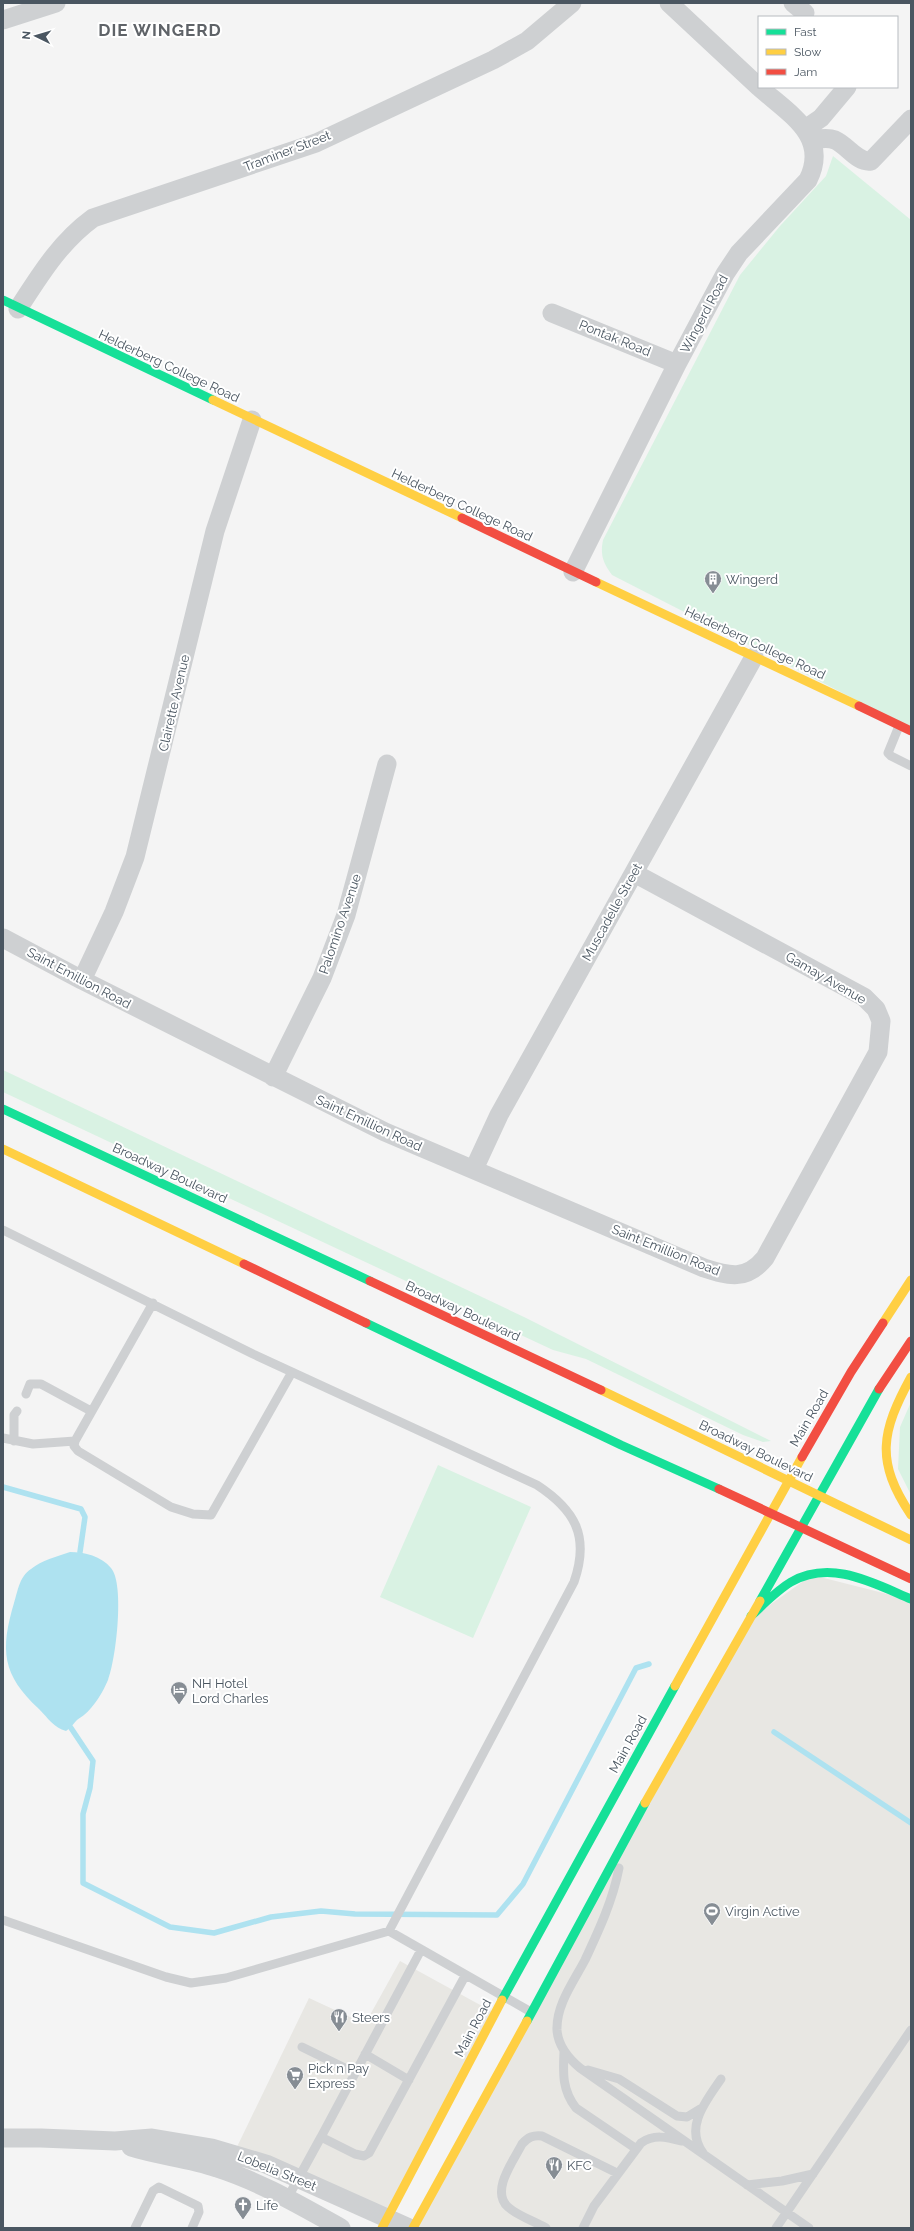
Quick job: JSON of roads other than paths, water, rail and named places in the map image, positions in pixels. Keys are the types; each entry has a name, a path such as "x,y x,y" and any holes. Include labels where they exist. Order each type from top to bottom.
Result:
{"main road":[{"name":"Helderberg College Road","path":"10,305 911,731"},
{"name":"Broadway Boulevard","path":"3,1109 555,1368 911,1540"},
{"path":"3,1150 621,1445 802,1526 911,1579"},
{"name":"Main Road","path":"385,2223 504,1997 770,1512 851,1372 911,1280"},
{"path":"413,2228 600,1888 624,1840 891,1368 911,1341"},
{"path":"911,1377 889,1422 886,1437 885,1459 889,1478 911,1515"},
{"path":"752,1616 776,1593 793,1581 814,1573 829,1571 854,1575 911,1599"}],"street":[{"path":"3,20 56,3"},
{"name":"Traminer Street","path":"10,305 66,241 93,218 316,142 493,60 527,41 572,3"},
{"path":"671,4 758,86"},
{"path":"760,88 809,134 835,140 862,160 871,161 911,119"},
{"path":"809,134 846,88"},
{"name":"Wingerd Road","path":"573,572 677,364 719,285 740,253 808,180 816,159 809,134"},
{"name":"Pontak Road","path":"552,313 677,364"},
{"name":"Clairette Avenue","path":"82,980 114,912 135,858 215,531 252,420"},
{"name":"Muscadelle Street","path":"474,1169 499,1115 754,657"},
{"name":"Palomino Avenue","path":"273,1077 322,978 346,915 387,764"},
{"name":"Gamay Avenue","path":"634,873 864,997 876,1009 881,1021 878,1052 765,1258 758,1267 747,1274"},
{"name":"Saint Emillion Road","path":"3,938 82,980 385,1132 704,1268 723,1274 747,1274"},
{"name":"Lobelia Street","path":"3,2138 41,2138 115,2142 152,2138 212,2148 266,2164 298,2178 385,2223 409,2228"},
{"name":"Lobelia Street","path":"115,2142 219,2168 287,2199 341,2228"}],"lane":[{"path":"899,726 888,753 911,766"},
{"path":"3,1230 292,1372 537,1485 559,1501 571,1514 577,1526 580,1542 580,1560 574,1582 389,1932"},
{"path":"153,1303 74,1441 74,1446 78,1451 171,1507 193,1514 211,1515 292,1372"},
{"path":"26,1394 30,1384 41,1384 91,1411"},
{"path":"14,1441 14,1415 17,1411"},
{"path":"3,1438 33,1444 74,1441"},
{"path":"624,1840 610,1901 598,1931 567,1993 559,2013 557,2030 559,2042 564,2052 580,2068 661,2122 686,2143 809,2228"},
{"path":"3,1920 166,1977 191,1982 226,1978 389,1932 531,2012"},
{"path":"287,2199 421,1950"},
{"path":"321,2137 355,2154 364,2156 367,2154 465,1976"},
{"path":"776,2228 911,2030"},
{"path":"302,2047 355,2073"},
{"path":"564,2052 563,2078 570,2101 576,2108 635,2148"},
{"path":"365,2054 409,2080"},
{"path":"580,2068 619,2079 677,2116 687,2117 700,2109"},
{"path":"706,2156 700,2149 695,2133 700,2109 721,2079"},
{"path":"546,2228 508,2207 501,2197 502,2185 522,2144 526,2139 531,2136 542,2136 617,2173"},
{"path":"583,2228 594,2206 635,2148 648,2138 657,2136 686,2143"},
{"path":"747,2184 782,2181 813,2174"},
{"path":"135,2228 153,2191 159,2188 198,2206 199,2212 192,2228"}],"water":[{"path":"70,1552 81,1553 98,1558 111,1568 118,1589 118,1622 114,1656 108,1680 95,1704 66,1731 58,1728 51,1722 27,1697 18,1685 11,1673 7,1661 6,1648 10,1620 21,1580 27,1572 40,1563"}],"waterway":[{"path":"3,1487 81,1509 85,1517 80,1552"},
{"path":"71,1728 93,1761 90,1788 83,1814 83,1883 170,1927 214,1933 271,1917 321,1911 355,1914 497,1915 523,1884 636,1668 649,1664"},
{"path":"774,1732 911,1823"}],"place":[{"name":"Wingerd","path":"713,594"},
{"name":"NH Hotel Lord Charles","path":"179,1705"},
{"name":"Virgin Active","path":"712,1926"},
{"name":"Steers","path":"339,2032"},
{"name":"Pick n Pay Express","path":"295,2090"},
{"name":"KFC","path":"554,2180"},
{"name":"Life","path":"243,2220"}],"district":[{"name":"DIE WINGERD","path":"160,30"}]}
